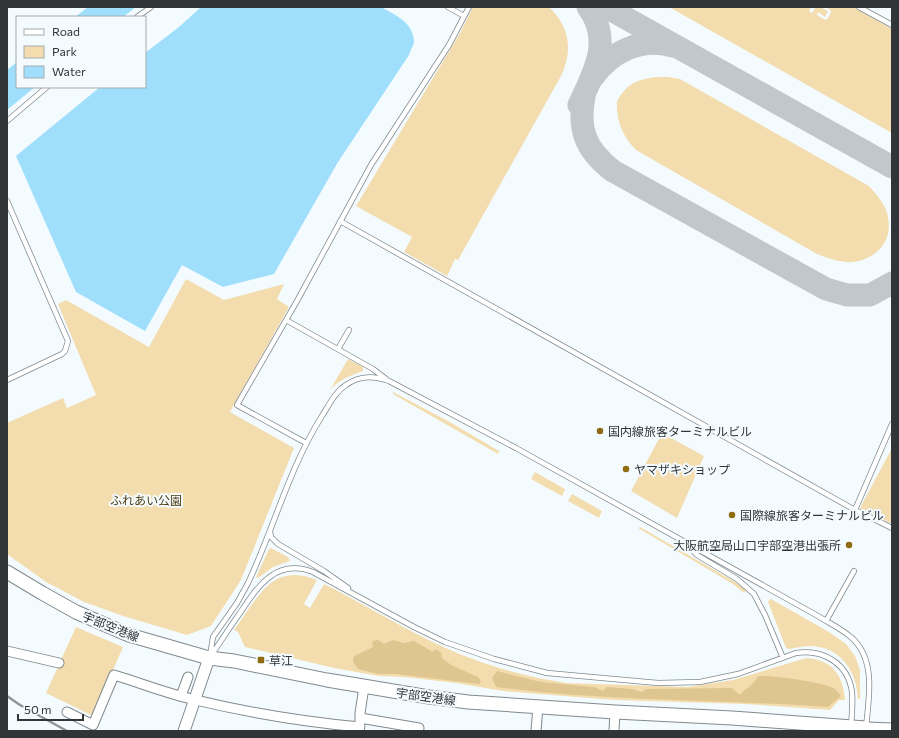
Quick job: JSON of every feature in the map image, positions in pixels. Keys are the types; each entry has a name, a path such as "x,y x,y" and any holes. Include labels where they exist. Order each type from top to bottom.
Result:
{"main road":[{"name":"宇部空港線","path":"7,572 76,612 129,635 209,658 234,661 364,687 468,702 732,718 850,729 866,729"}],"street":[{"path":"7,651 59,663"},
{"path":"184,731 196,700 209,658"},
{"path":"67,712 93,725 114,675 181,696 252,712 336,725 419,728"},
{"path":"181,696 188,677"},
{"path":"360,725 364,687"},
{"path":"536,731 538,706"},
{"path":"614,731 615,712"},
{"path":"866,729 892,729"}],"lane":[{"path":"138,16 151,7"},
{"path":"448,7 464,16"},
{"path":"306,443 237,405 371,166 449,45 469,7"},
{"path":"859,7 892,25"},
{"path":"7,121 46,88"},
{"path":"7,201 68,342 65,351 62,354 7,380"},
{"path":"340,221 855,510 892,528"},
{"path":"286,320 373,369 389,381 516,448 686,542 826,621 851,637 864,654 869,676 866,729"},
{"path":"338,349 349,330"},
{"path":"209,658 213,637 244,592 294,468 306,443 332,399 353,380 370,377 389,381"},
{"path":"855,510 892,424"},
{"path":"270,529 271,537 278,544 324,571 366,600"},
{"path":"686,542 697,555 737,579 754,594 765,615 782,658"},
{"path":"209,658 256,590 268,578 280,571 293,568 306,569 445,642 494,659 547,673 658,682 700,682 738,674 796,653 813,652 827,657 835,662 842,669 850,683 852,691 850,729"},
{"path":"826,621 854,571"}],"green space":[{"path":"473,7 549,7 556,15 565,31 568,48 565,67 561,76 458,260 455,259 447,276 404,252 412,237 356,206 460,33"},
{"path":"669,7 811,7 809,11 812,13 816,7 820,7 828,11 825,17 818,12 817,15 825,20 831,12 826,7 853,7 892,29 892,133"},
{"path":"656,77 680,79 869,186 883,204 888,217 888,234 881,248 869,257 853,262 830,259 817,254 636,150 627,139 621,127 617,101 625,90 633,83 643,79"},
{"name":"ふれあい公園","path":"186,279 224,300 284,284 277,299 289,307 230,412 294,448 241,580 211,626 187,635 123,616 84,602 46,582 7,554 7,423 63,398 67,408 96,395 58,304 66,300 149,347"},
{"path":"348,359 363,367 363,371 341,380 330,390"},
{"path":"393,392 448,421 499,451 498,454 393,394"},
{"path":"662,433 704,456 677,518 631,491"},
{"path":"892,448 892,524 860,508"},
{"path":"535,472 565,489 562,496 531,479"},
{"path":"572,494 602,511 599,518 568,501"},
{"path":"640,527 735,582 746,590 744,593 733,584 638,528"},
{"path":"271,548 288,557 290,561 273,567 258,578 256,577 269,549"},
{"path":"288,575 296,575 317,580 304,604 310,608 324,584 443,647 495,667 530,676 567,683 688,687 733,680 806,658 823,662 835,670 842,683 845,700 839,700 830,710 746,704 614,700 503,691 456,683 404,677 379,676 334,668 245,647 238,632 234,630 248,609 271,583"},
{"path":"771,599 829,632 846,644 855,656 860,670 860,699 858,699 857,689 850,670 845,662 838,656 821,647 811,646 789,649 786,648 768,602"},
{"path":"76,627 123,647 93,716 46,693"}],"shaded area":[{"path":"378,640 384,644 393,640 404,643 414,641 433,652 435,649 441,652 442,658 451,665 478,677 481,681 479,684 396,674 378,674 358,669 353,662 354,656 373,647 372,641"},
{"path":"497,671 541,682 594,687 603,691 607,687 632,689 642,692 646,689 732,688 740,695 758,676 774,677 829,686 835,689 841,696 828,707 620,698 537,692 496,687 492,678"}],"water":[{"path":"88,7 136,7 124,16 76,16"},
{"path":"201,7 381,7 397,16 407,24 413,34 414,43 409,55 338,162 274,274 223,287 182,265 145,331 76,292 16,156 99,88 146,88 146,52 179,27"},
{"path":"16,63 16,88 34,88 7,110 7,70"}],"taxiway":[{"path":"579,105 595,68 600,44 599,32 588,7"},
{"path":"606,7 892,167"},
{"path":"593,77 609,60 638,45 660,44 672,46"},
{"path":"585,92 582,116 585,136 589,146 595,154 613,171 826,289 847,295 870,295 892,283"}],"railway":[{"path":"7,696 20,705 67,731"}],"place":[{"name":"国内線旅客ターミナルビル","path":"600,431"},
{"name":"ヤマザキショップ","path":"626,469"},
{"name":"国際線旅客ターミナルビル","path":"732,515"},
{"name":"大阪航空局山口宇部空港出張所","path":"849,545"},
{"name":"草江","path":"261,660"}]}
